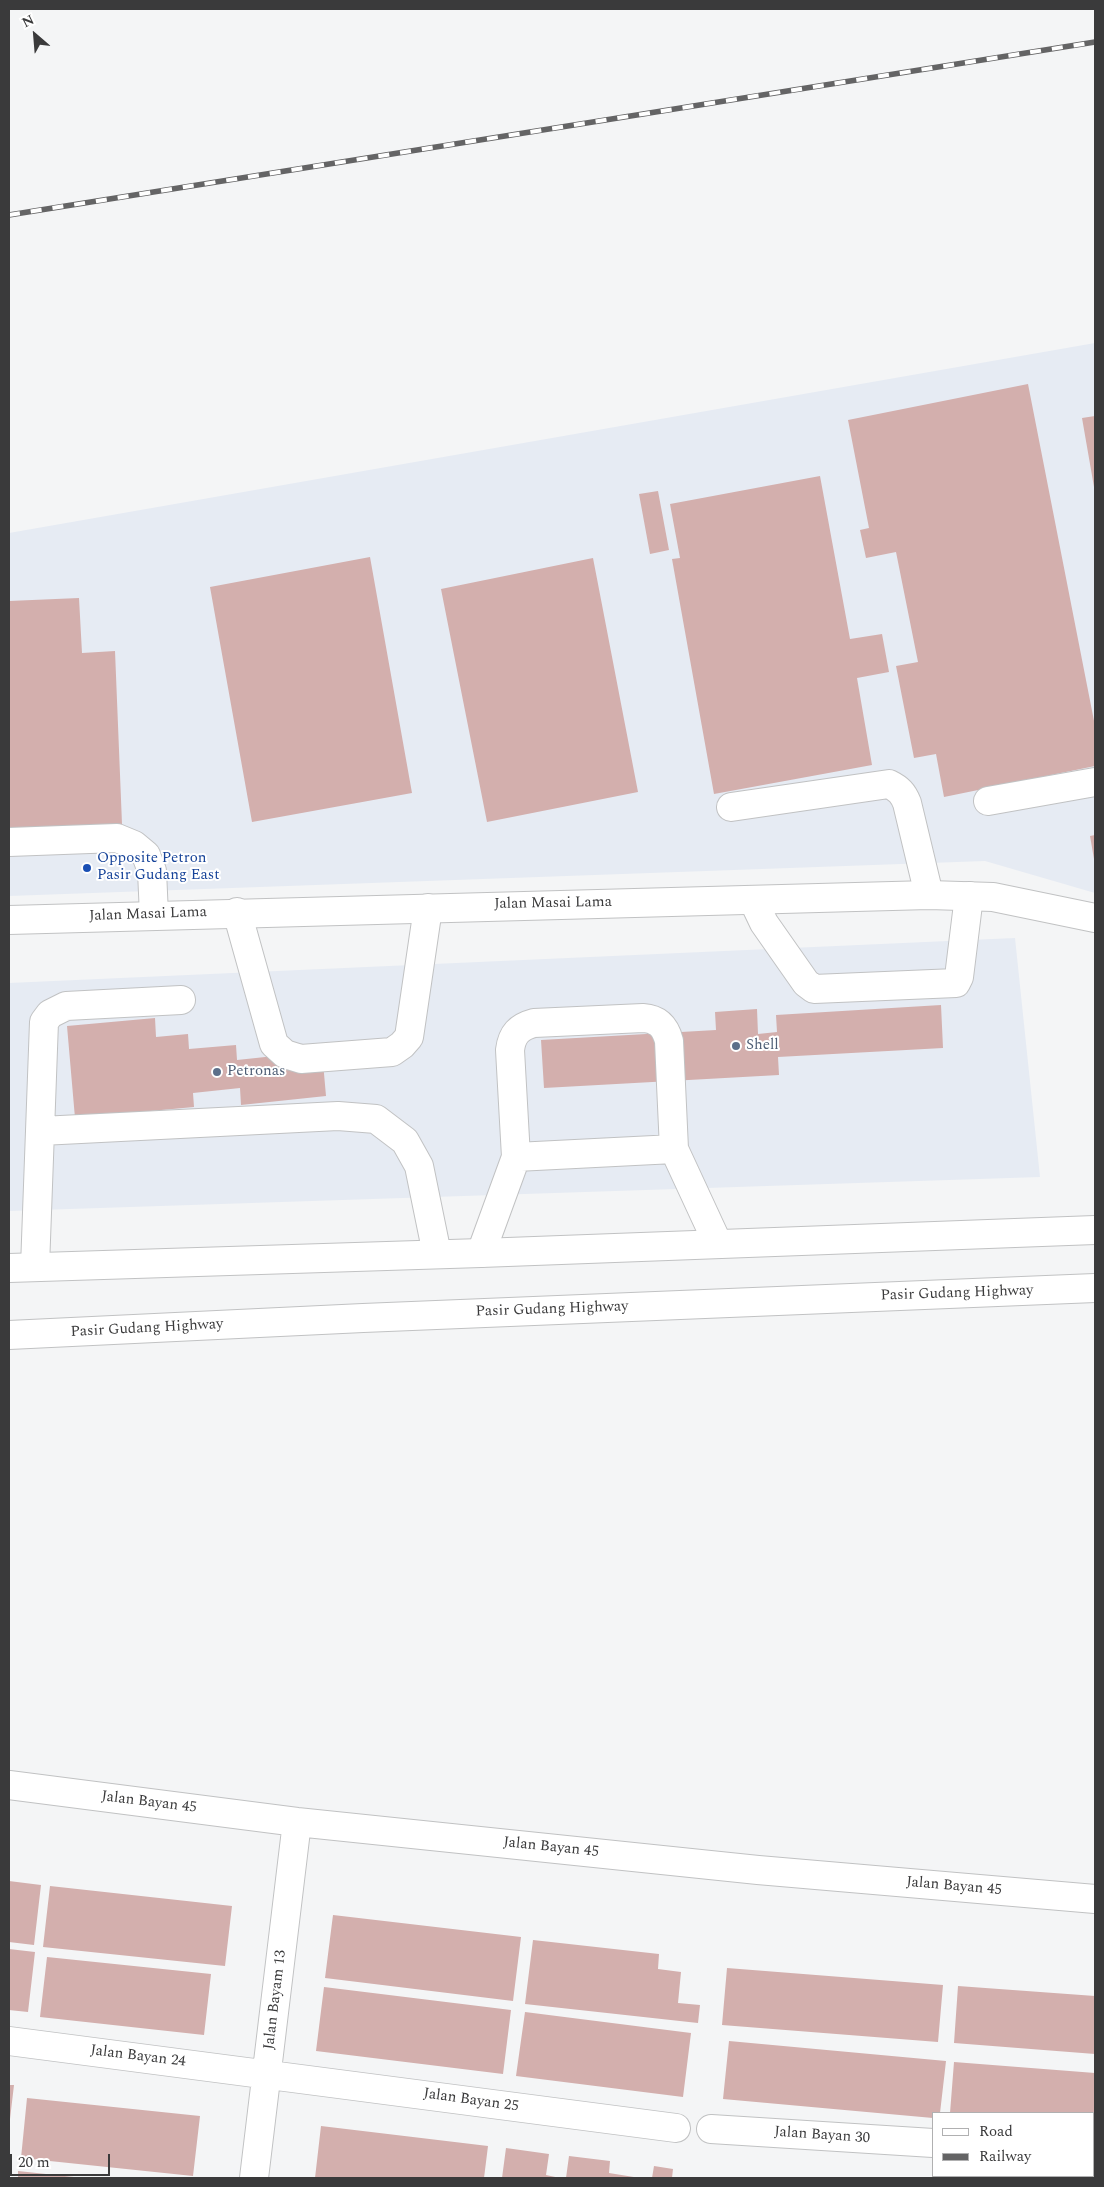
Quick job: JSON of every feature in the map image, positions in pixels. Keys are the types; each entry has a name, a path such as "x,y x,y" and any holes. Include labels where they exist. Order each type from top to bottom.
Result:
{"main road":[{"path":"988,801 1095,782"},
{"path":"731,807 889,784 897,788 904,795 907,803 929,895"},
{"path":"9,842 117,838 134,845 146,855 152,871 154,916"},
{"name":"Jalan Masai Lama","path":"9,920 237,912 929,895 993,897 1095,918"},
{"path":"753,900 764,923 806,983 814,989 956,983 960,977 969,896"},
{"path":"237,912 274,1044 285,1054 301,1059 392,1052 409,1037 428,908"},
{"path":"181,1000 66,1006 50,1014 44,1022 42,1031 40,1131 22,1267 1095,1230"},
{"path":"482,1252 516,1157 510,1050 512,1039 517,1031 524,1025 534,1023 643,1018 653,1019 661,1024 667,1032 674,1149 718,1244"},
{"path":"40,1131 338,1116 376,1120 405,1141 419,1166 437,1254"},
{"path":"516,1157 674,1149"},
{"name":"Pasir Gudang Highway","path":"9,1335 363,1318 1095,1288"},
{"path":"9,1352 109,1331"},
{"name":"Jalan Bayan 45","path":"9,1785 298,1822 758,1870 1095,1899"},
{"name":"Jalan Bayam 13","path":"254,2178 298,1822"},
{"name":"Jalan Bayan 24","path":"9,2041 267,2074"},
{"name":"Jalan Bayan 25","path":"267,2074 676,2128"},
{"name":"Jalan Bayan 30","path":"711,2129 932,2143"}],"shaded area":[{"path":"1095,343 1095,893 985,861 9,896 9,533"},
{"path":"1015,938 1040,1177 9,1211 9,983"}],"building":[{"path":"1028,384 1095,726 1095,766 944,797 936,754 914,758 896,666 918,662 896,552 866,558 860,530 869,528 848,420"},
{"path":"1095,416 1095,486 1094,487 1082,418"},
{"path":"820,476 850,639 882,634 889,672 857,678 872,765 714,794 672,559 680,558 670,504"},
{"path":"658,491 669,550 650,554 639,494"},
{"path":"370,557 412,793 252,822 210,587"},
{"path":"593,558 638,792 487,822 441,589"},
{"path":"79,598 82,653 115,651 122,824 9,829 9,601"},
{"path":"1095,835 1095,859 1094,859 1090,836"},
{"path":"941,1005 943,1048 778,1057 779,1075 544,1088 541,1040 716,1030 715,1012 757,1009 758,1034 777,1032 776,1015"},
{"path":"155,1018 156,1037 188,1034 189,1049 236,1045 237,1060 322,1051 326,1096 241,1105 240,1088 193,1093 194,1107 75,1118 67,1026"},
{"path":"9,1881 41,1885 34,1945 9,1942"},
{"path":"50,1886 232,1906 225,1966 43,1947"},
{"path":"333,1915 521,1937 513,2001 325,1978"},
{"path":"533,1940 659,1954 658,1969 681,1972 678,2003 700,2005 698,2023 525,2004"},
{"path":"9,1949 35,1952 28,2012 9,2010"},
{"path":"47,1957 211,1974 204,2035 40,2017"},
{"path":"727,1968 943,1985 938,2042 722,2025"},
{"path":"958,1986 1095,1996 1095,2054 954,2043"},
{"path":"324,1987 511,2010 503,2074 316,2051"},
{"path":"525,2012 691,2033 683,2097 516,2076"},
{"path":"729,2041 946,2061 940,2112 932,2112 932,2118 723,2099"},
{"path":"954,2062 1095,2073 1095,2131 1094,2112 950,2112"},
{"path":"9,2085 14,2085 10,2119 9,2119"},
{"path":"27,2098 200,2116 193,2176 21,2158"},
{"path":"321,2126 488,2146 484,2178 315,2178"},
{"path":"506,2148 549,2154 546,2175 560,2178 502,2178"},
{"path":"569,2156 610,2161 609,2173 640,2178 566,2178"},
{"path":"654,2166 673,2169 672,2178 652,2178"},
{"path":"18,2171 74,2177 74,2178 18,2178"}],"railway":[{"path":"9,215 1095,42"}],"place":[{"name":"Opposite Petron Pasir Gudang East","path":"87,868"},
{"name":"Shell","path":"736,1046"},
{"name":"Petronas","path":"217,1072"}]}
